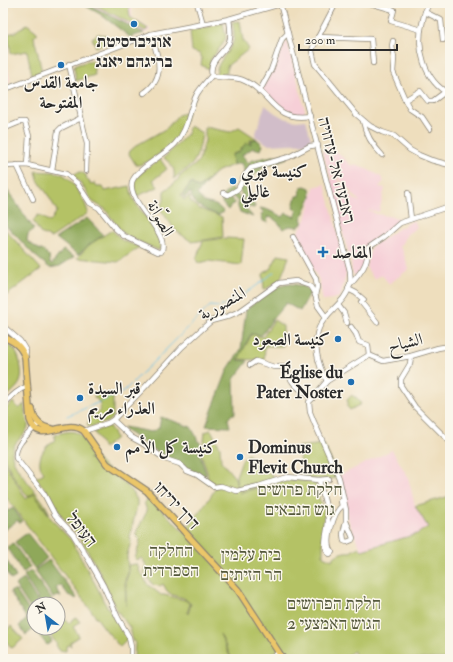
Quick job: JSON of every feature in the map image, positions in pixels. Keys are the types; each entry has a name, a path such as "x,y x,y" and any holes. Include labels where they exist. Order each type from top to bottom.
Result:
{"main road":[{"path":"3,338 11,340 17,344 25,356 29,399 36,426 56,429 73,426 84,430"},
{"path":"3,338 20,351 26,365"},
{"name":"דרך יריחו","path":"84,430 104,461 111,468 118,471 147,491 238,590 283,659"}],"street":[{"path":"197,3 203,24"},
{"path":"3,90 151,34 229,19 281,3"},
{"name":"ראבעה אל-עדוויה","path":"281,3 350,271 349,287"},
{"path":"336,3 318,37 312,52 315,64 344,101 363,121 382,132 394,136 410,150 431,160 450,165"},
{"path":"370,3 394,10 390,21 421,30"},
{"path":"405,100 420,91 428,101 433,101 448,93 436,84 427,70 420,43 425,12 430,3"},
{"path":"425,12 441,20 443,40"},
{"path":"229,19 230,39 224,50 214,61 211,71 212,75 216,77 232,77 242,79 250,83 278,110 287,115 298,117 310,116"},
{"path":"259,92 271,70 282,39 288,33"},
{"path":"144,93 155,84 159,71 156,48 151,34"},
{"path":"318,37 371,39 373,63"},
{"path":"393,41 393,72 410,109 422,117 430,129"},
{"path":"69,64 87,144 86,171"},
{"name":"الصوّانة","path":"3,166 27,166 61,172 78,183 90,203 96,206 124,236 161,252 163,246 161,240 153,224 133,195 132,180 138,173 167,152 180,139 188,122 196,96 212,75"},
{"path":"52,170 58,131 81,118"},
{"path":"363,121 366,132 382,155"},
{"path":"3,129 20,122 25,122 28,136 27,166"},
{"path":"224,193 228,196 238,189 245,175 251,168 289,157 310,146 318,145"},
{"path":"17,165 33,199"},
{"path":"408,193 411,219"},
{"path":"346,521 346,510 339,478 310,412 309,405 327,381 323,373 317,351 317,336 320,324 341,302 349,287 364,268 368,257 368,248 400,223 450,206"},
{"path":"293,237 316,279 316,295"},
{"name":"المنصورية","path":"112,420 145,387 182,346 211,321 240,311 271,288 283,282 296,281 310,286 316,295 318,306 326,317"},
{"path":"349,287 365,300 361,302 377,322"},
{"path":"338,305 344,313 349,325 356,334 358,342 368,345 369,355"},
{"path":"3,326 22,343 26,351 25,356"},
{"name":"الشياح","path":"327,381 355,365 360,359 369,355 383,361 411,356 450,346"},
{"path":"411,356 410,364 401,379 402,386 415,407 450,442"},
{"path":"250,365 256,361 274,367 286,367 293,384 312,399"},
{"path":"3,405 16,392 28,386"},
{"path":"84,430 108,423 112,420 131,437 166,459 180,464 187,471 197,475 214,486 221,486 237,491 287,477 319,480 330,479"},
{"name":"העופל","path":"36,426 18,446 15,454 16,458 44,494 55,515 72,534 90,562 103,585 116,614 130,637 131,659"},
{"path":"319,480 327,511 328,522 326,533 326,550 330,554 332,552 330,549 329,537 337,511 342,506 339,478"},
{"path":"273,659 278,652"}],"shaded area":[{"name":"אוניברסיטת בריגהם יאנג","path":"88,3 131,3 132,17 151,30 145,33"},
{"path":"3,31 10,82 3,84"},
{"path":"287,40 305,110 302,114 285,110 261,89 272,71"},
{"path":"265,105 284,118 296,121 306,120 312,143 269,145 255,136"},
{"path":"330,145 351,165 361,166 380,176 384,181 379,187 385,188 379,212 368,210 376,214 399,218 393,228 366,245 367,257 361,270 355,276 352,272 351,262 329,179 336,177 354,199 360,202 337,176 330,177 322,151"},
{"name":"المقاصد","path":"325,184 347,271 340,297 323,301 319,280 295,236 306,220 314,187"},
{"path":"414,220 417,227 406,235 399,247 402,249 409,269 389,284 382,275 374,279 366,267 371,247"},
{"path":"392,450 408,477 415,506 428,527 417,534 362,550 349,522 339,476"}],"green space":[{"path":"80,3 86,3 144,33 130,37 100,14"},
{"name":"אוניברסיטת בריגהם יאנג","path":"91,3 128,3 130,17 148,29 145,31"},
{"path":"240,21 243,40 249,49 227,66 227,73 216,75 219,63 229,50 234,40 232,22"},
{"path":"223,23 226,38 211,59 209,69 201,65 202,58 200,54 192,51 190,31"},
{"path":"27,24 37,32 37,35 34,36 42,72 32,75 27,51 11,54 8,34 16,32"},
{"path":"98,34 106,35 107,42 96,47 92,38"},
{"path":"92,60 95,75 76,81 74,67"},
{"path":"188,112 180,132 174,142 152,159 136,165 129,154 130,151 137,145 167,128 178,115"},
{"path":"190,126 202,133 199,149 192,164 174,179 172,167 164,158 186,135"},
{"path":"205,127 230,132 239,127 257,139 250,140 250,144 246,143 239,152 232,154 233,165 216,172 198,188 191,182 181,196 184,200 190,196 190,201 200,209 222,217 223,237 192,242 176,231 160,209 164,200 164,191 176,182 181,175 195,165 199,160 205,141"},
{"path":"255,139 263,145 261,150 253,148 242,155 248,163 252,160 284,154 288,158 262,167 260,171 250,178 245,173 241,163 233,165 232,155 239,152 246,143 251,144 251,141"},
{"path":"160,159 167,169 153,180 158,187 137,196 134,183 136,178 144,170"},
{"path":"36,171 56,172 66,177 78,191 85,203 88,213 51,238 40,233 33,221 39,215 50,222 57,211 38,180"},
{"path":"81,172 86,175 90,184 95,183 97,187 103,187 105,191 130,186 131,194 136,204 155,229 160,243 160,249 158,250 129,237 121,231 105,209 93,202 80,182 73,176 76,173"},
{"path":"213,175 197,194 204,202 217,206 224,212 218,215 200,207 194,201 191,192 184,198 183,195 191,183 198,189"},
{"path":"247,179 247,190 252,194 249,198 255,206 254,208 245,208 253,217 240,212 238,202 230,194 229,196 235,203 231,205 228,210 222,203 223,195 231,188 241,200 245,199 238,189 244,180"},
{"path":"3,184 34,229 28,234 27,241 49,256 50,263 52,264 63,250 74,257 60,266 50,268 33,254 3,222"},
{"path":"305,186 310,188 311,197 301,219 303,223 297,227 290,226 283,229 272,218 267,217 268,223 263,221 261,214 264,213 260,208 266,209 283,217 286,213 295,217 297,211 293,207 296,196 300,196 301,187"},
{"path":"87,218 103,235 78,255 56,238"},
{"path":"3,227 41,269 3,298"},
{"path":"112,230 123,241 140,247 118,262 77,258 89,245"},
{"path":"226,238 244,239 241,265 208,261 198,263 196,259 203,241"},
{"path":"278,255 289,257 280,280 264,290 263,274 271,268"},
{"path":"291,284 303,286 311,291 300,311 286,303 262,335 251,334 238,360 248,361 234,379 235,414 232,414 228,419 230,427 206,426 228,369 241,349 246,310 272,290"},
{"path":"274,320 283,326 283,346 265,346 264,362 258,360 238,359 252,334 263,337"},
{"path":"3,343 11,346 17,353 21,369 21,378 19,385 3,400"},
{"path":"113,392 113,418 107,422 90,427 87,425 92,413 97,413 100,410 100,404 94,396"},
{"path":"352,395 356,397 361,404 350,410 346,405 348,403 347,400"},
{"path":"13,402 19,409 24,404 28,427 14,446 12,453 13,459 22,475 47,508 50,515 34,493 28,497 15,479 3,456 3,411"},
{"path":"161,417 191,427 201,445 198,449 206,474 204,478 167,458 125,430 124,427 151,432 159,428"},
{"path":"109,426 116,438 104,448 94,432"},
{"name":"בית עלמין הר הזיתים","path":"211,430 220,447 221,461 235,478 237,489 236,476 242,460 248,454 276,479 239,493 289,479 315,481 320,501 324,507 325,515 323,526 323,556 332,560 340,553 350,552 359,547 362,550 417,534 428,527 415,506 450,496 450,659 356,659 354,651 341,659 291,659 283,649 262,656 263,659 245,657 243,659 232,659 220,634 231,659 134,659 135,641 132,641 130,628 116,609 100,573 82,541 61,515 45,488 35,478 44,473 40,466 40,457 46,447 55,440 54,435 63,432 75,432 80,434 94,456 88,459 95,457 132,491 137,500 130,536 131,542 127,555 128,573 125,580 126,606 126,580 129,572 128,565 136,564 147,584 161,595 185,600 190,604 188,614 191,604 184,598 172,595 167,591 163,584 160,586 153,585 144,573 146,565 142,558 135,559 140,541 136,533 147,511 144,502 151,499 184,532 211,496 217,485 206,479 208,475 200,450 204,441 205,432"},
{"path":"324,444 339,478 319,480 304,478 298,447"},
{"path":"3,460 26,499 34,494 53,521 71,540 104,602 127,636 126,641 120,647 3,493"},
{"path":"3,506 8,511 13,508 22,521 19,523 18,520 3,531"},
{"path":"27,533 47,558 35,569 15,542"},
{"path":"13,543 30,567 23,573 7,547"},
{"path":"4,556 16,577 11,580 3,566"},
{"path":"49,560 77,598 76,599 70,595 69,596 61,585 56,588 60,596 52,596 35,570"},
{"path":"31,571 49,596 36,596 24,575"},
{"path":"24,579 34,596 26,596 26,602 15,585"},
{"path":"14,590 16,591 26,606 26,617 10,592"},
{"path":"76,617 80,622 73,627 79,636 70,643 71,646 68,645 66,647 66,651 59,650 56,645 57,644 51,636 66,636 66,620 69,623"},
{"path":"26,620 26,635 19,626"},
{"path":"11,626 23,639 12,648 3,638 3,633"},
{"path":"40,636 48,636 52,641 47,645"}],"waterway":[{"path":"67,416 123,392 210,306 220,307 242,296 274,272"}],"place":[{"name":"אוניברסיטת בריגהם יאנג","path":"134,24"},
{"name":"جامعة القدس المفتوحة","path":"61,65"},
{"name":"كنيسة فيري غاليلي","path":"233,181"},
{"name":"المقاصد","path":"323,252"},
{"name":"كنيسة الصعود","path":"338,339"},
{"name":"Église du Pater Noster","path":"351,382"},
{"name":"قبر السيدة العذراء مريم","path":"80,398"},
{"name":"كنيسة كل الأمم","path":"117,447"},
{"name":"Dominus Flevit Church","path":"240,457"}],"park label":[{"name":"חלקת פרושים גוש הנבאים","path":"300,499"},
{"name":"החלקה הספרדית","path":"171,560"},
{"name":"חלקת הפרושים הגוש האמצעי 2","path":"334,613"}]}
